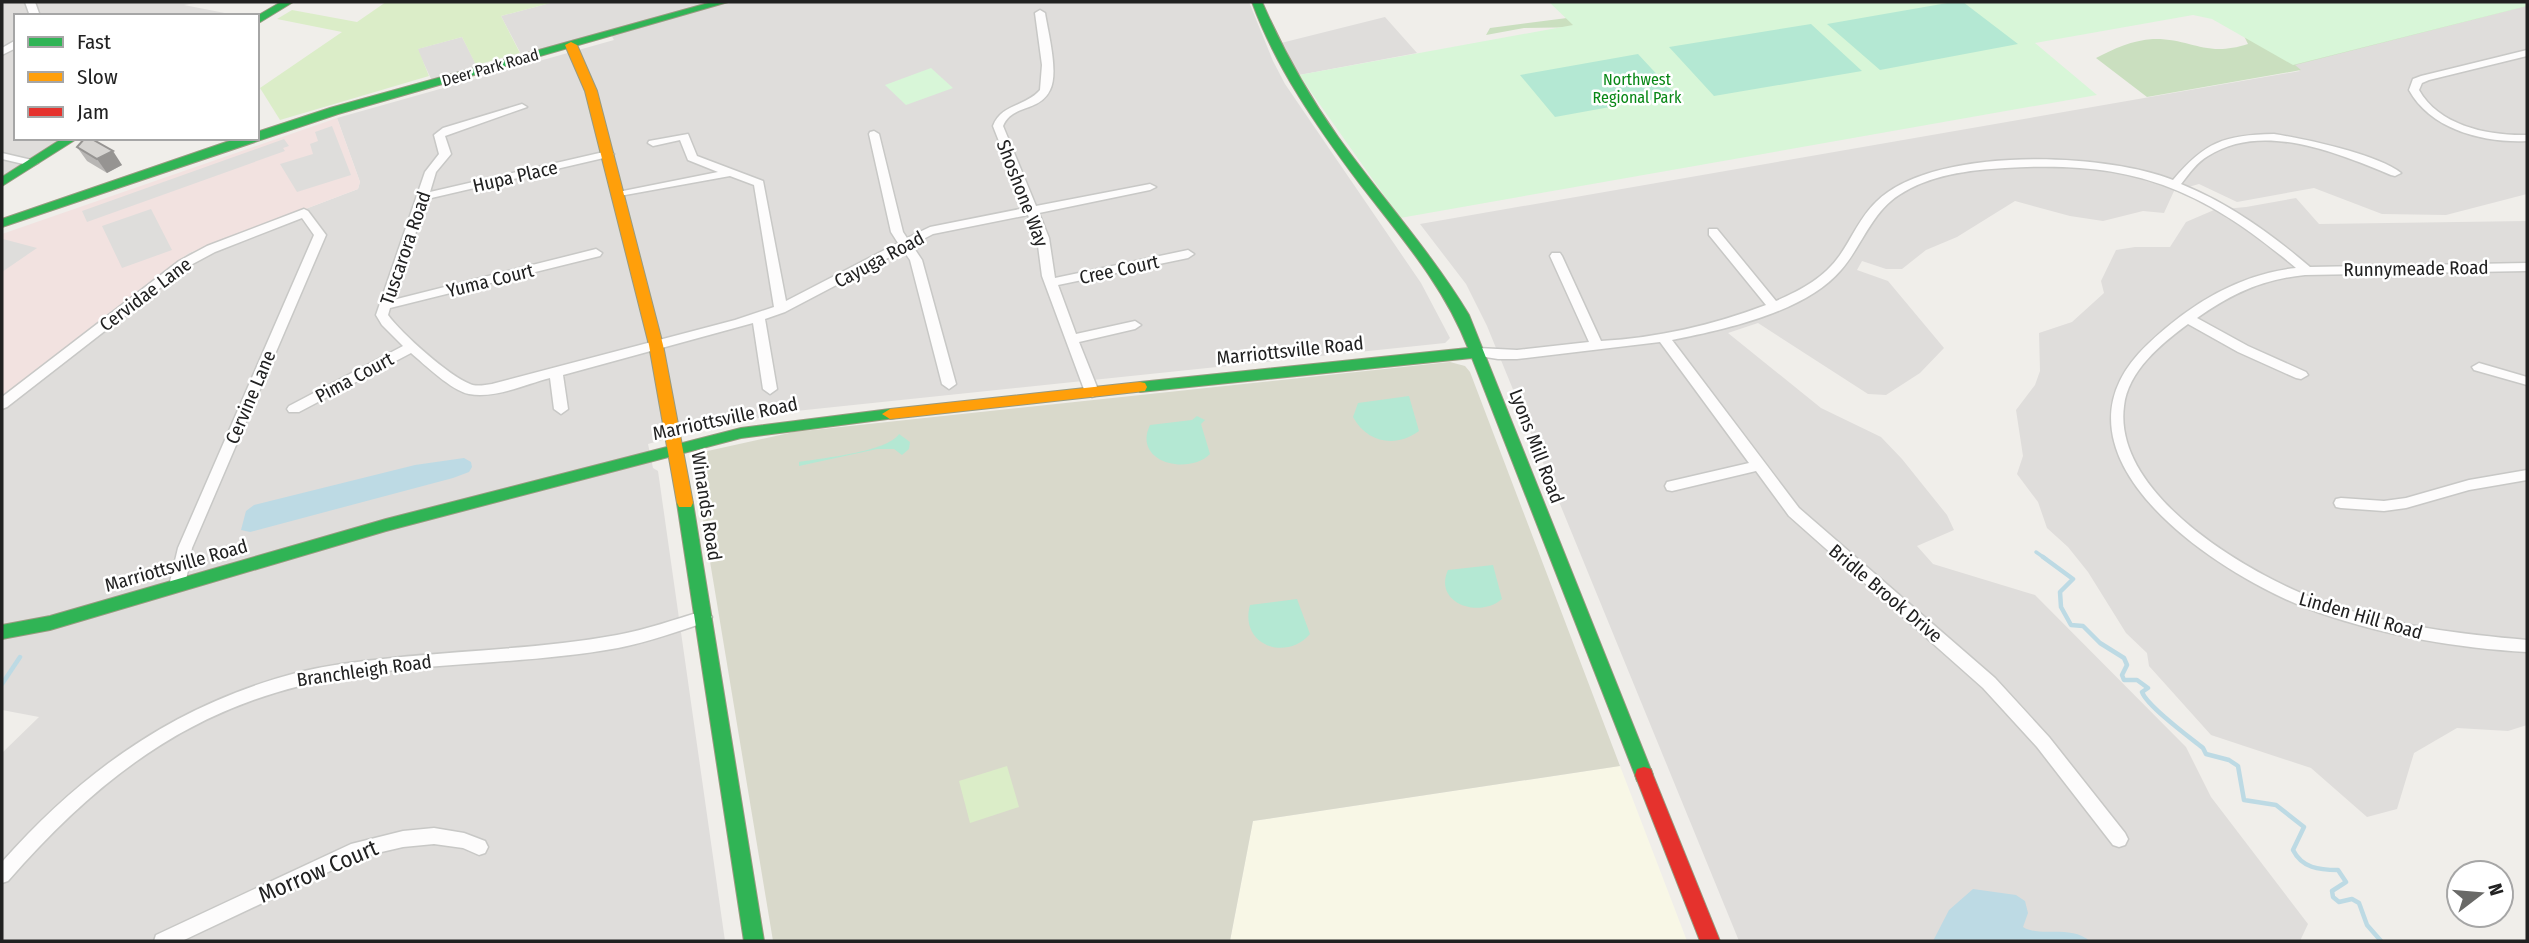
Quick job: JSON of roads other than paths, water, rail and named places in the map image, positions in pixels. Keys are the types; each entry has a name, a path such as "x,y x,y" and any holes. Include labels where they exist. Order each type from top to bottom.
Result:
{"main road":[{"path":"259,20 288,2"},
{"name":"Deer Park Road","path":"259,135 334,111 723,2"},
{"name":"Lyons Mill Road","path":"1257,2 1275,47 1298,87 1447,290 1462,315 1710,941"},
{"name":"Winands Road","path":"571,45 588,80 656,345 677,449 754,941"},
{"path":"2,182 69,140"},
{"path":"2,223 245,140"},
{"name":"Marriottsville Road","path":"2,632 50,623 386,525 677,449 794,424 1478,352"}],"street":[{"name":"Shoshone Way","path":"1040,13 1047,79 1044,92 1037,99 1003,115 998,126 1045,246 1051,283 1092,392"},
{"path":"2527,53 2425,78 2417,82 2414,90 2416,96 2428,108 2462,127 2499,138 2527,138"},
{"name":"Tuscarora Road","path":"522,107 441,133 438,138 445,154 432,172 422,197 384,306 382,315 385,322 470,390 492,389 656,345"},
{"path":"874,134 897,232 916,260 949,384"},
{"path":"653,143 684,136 692,158 755,180 761,186 781,309"},
{"path":"2175,184 2202,154 2226,142 2244,139 2304,142 2348,154 2395,173"},
{"name":"Hupa Place","path":"422,197 608,154"},
{"path":"2,156 32,163"},
{"name":"Marriottsville Road","path":"1478,352 1498,356 1540,354 1663,337 1711,326 1793,298 1839,268 1868,218 1894,193 1925,178 1972,167 2044,160 2129,169 2175,184 2237,214 2306,270"},
{"path":"618,195 735,172"},
{"name":"Cayuga Road","path":"656,345 781,309 902,243 943,228 1150,187"},
{"name":"Cervidae Lane","path":"2,404 183,264 211,249 304,213"},
{"name":"Cervine Lane","path":"177,586 185,548 320,235 304,213"},
{"path":"1713,232 1773,305"},
{"name":"Yuma Court","path":"384,306 596,253"},
{"name":"Cree Court","path":"1051,283 1188,254"},
{"path":"1556,256 1597,346"},
{"name":"Runnymeade Road","path":"2306,270 2526,268"},
{"name":"Linden Hill Road","path":"2306,270 2243,284 2160,339 2134,367 2123,388 2117,407 2116,429 2123,451 2150,493 2177,522 2210,548 2263,582 2329,610 2425,634 2527,646"},
{"path":"758,317 770,389"},
{"path":"2188,319 2243,349 2301,374"},
{"path":"1072,339 1135,325"},
{"name":"Bridle Brook Drive","path":"1663,337 1794,512 1816,534 1956,652 2017,712 2119,839"},
{"name":"Pima Court","path":"294,409 413,346"},
{"path":"2479,367 2527,382"},
{"path":"556,372 561,409"},
{"path":"1672,486 1758,466"},
{"path":"2341,503 2384,506 2406,503 2480,482 2527,475"},
{"name":"Branchleigh Road","path":"2,875 59,811 123,759 193,717 256,690 350,668 620,641 704,617"},
{"name":"Morrow Court","path":"163,941 357,850 389,842 446,835 465,839 479,847"}],"water":[{"path":"464,458 471,462 472,467 469,472 453,478 250,532 241,530 246,511 254,505 415,465"},
{"path":"1973,889 2016,895 2025,901 2028,913 2023,927 2038,931 2073,933 2090,941 1933,941 1949,910"}],"waterway":[{"path":"2036,552 2046,559"},
{"path":"2043,557 2073,579 2060,592 2061,607 2071,625 2083,626 2100,643 2124,658 2127,665 2122,675 2124,680 2137,680 2148,688 2142,692 2145,698 2203,748 2206,754 2229,760 2238,766 2244,800 2276,805 2304,827 2293,850 2297,856 2312,867 2338,870 2346,882 2332,891 2333,897 2339,902 2352,899 2359,903 2367,925 2381,941"},
{"path":"2,684 20,657"}],"park label":[{"name":"Northwest Regional Park","path":"1637,88"}]}
